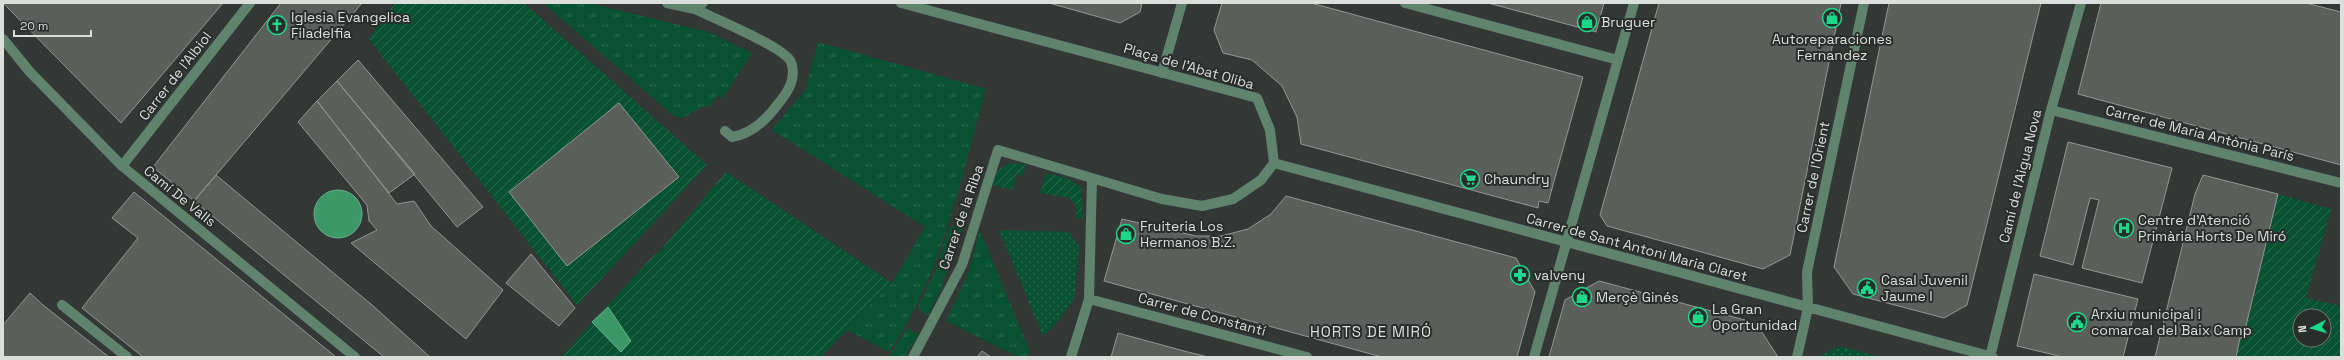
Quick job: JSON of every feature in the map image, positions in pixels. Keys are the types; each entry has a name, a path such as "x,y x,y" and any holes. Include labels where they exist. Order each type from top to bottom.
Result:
{"street":[{"name":"Carrer de l'Albiol","path":"122,166 250,3"},
{"path":"667,3 696,7 779,50 791,63 793,74 790,87 766,118 754,128 736,136 732,137 725,131"},
{"name":"Plaça de l'Abat Oliba","path":"900,3 928,7 1256,98 1270,130 1274,164"},
{"path":"1162,73 1182,3"},
{"path":"1405,3 1618,60"},
{"path":"1534,357 1634,3"},
{"name":"Carrer de l'Orient","path":"1797,357 1808,308 1808,272 1864,3"},
{"name":"Camí de l'Aigua Nova","path":"1991,357 2051,110 2081,3"},
{"name":"Camí De Valls","path":"3,39 30,72 122,166 355,357"},
{"name":"Carrer de Maria Antònia París","path":"2051,110 2341,183"},
{"name":"Carrer de la Riba","path":"913,357 962,265 998,150 1092,178"},
{"path":"1071,357 1089,299 1092,178 1162,199 1202,206 1233,199 1261,180 1274,164"},
{"name":"Carrer de Sant Antoni Maria Claret","path":"1274,164 1991,357"},
{"name":"Carrer de Constantí","path":"1089,299 1307,357"},
{"path":"62,305 127,357"}],"green space":[{"path":"395,3 524,3 707,165 577,305 369,39"},
{"path":"543,3 589,3 708,32 752,53 723,98 717,96 710,107 703,106 683,118 674,116"},
{"path":"818,42 986,89 958,191 937,258 908,322 889,352 847,330 892,283 925,227 772,130 805,90"},
{"path":"1012,163 1026,165 1023,176 1016,174 1012,190 993,185 995,177 999,171"},
{"path":"726,172 892,283 821,357 561,357 651,258 660,251"},
{"path":"1046,173 1067,178 1081,187 1083,218 1076,219 1076,205 1069,198 1040,193"},
{"path":"2278,194 2331,209 2306,298 2341,306 2341,357 2236,357 2240,338 2244,338"},
{"path":"962,225 963,227 939,294 928,316 918,308 936,269 949,227"},
{"path":"980,230 1030,352 1026,357 1018,357 946,321 969,271"},
{"path":"999,230 1069,232 1079,247 1074,299 1059,320 1043,336"},
{"path":"907,328 919,335 904,357 889,357"},
{"path":"1839,346 1880,357 1818,357"}],"shaded area":[{"path":"333,190 343,190 355,197 362,209 362,219 355,231 343,238 333,238 325,234 318,227 314,219 314,209 318,201 325,194"},
{"path":"608,307 631,341 621,352 592,322"}],"building":[{"path":"3,3 223,3 121,123"},
{"path":"281,3 362,3 194,201 153,167"},
{"path":"1049,3 1142,3 1140,12 1120,23"},
{"path":"1222,3 1311,3 1583,77 1548,203 1539,201 1538,208 1301,144 1297,117 1282,86 1252,60 1223,53 1214,30"},
{"path":"1488,3 1604,3 1596,32"},
{"path":"1659,3 1841,3 1790,255 1763,269 1607,226 1600,215"},
{"path":"1889,3 2041,3 1967,305 1944,318 1853,294 1834,267"},
{"path":"2101,3 2306,3 2341,12 2341,165 2078,94"},
{"path":"358,60 483,207 457,227 337,81"},
{"path":"337,81 415,174 389,193 317,101"},
{"path":"317,101 397,204 414,201 431,226 503,290 466,339 351,243 377,230 369,221 367,205 298,122"},
{"path":"619,103 679,177 567,266 509,192"},
{"name":"Centre d'Atenció Primària Horts De Miró","path":"2068,142 2172,168 2142,283 2082,268 2099,200 2090,198 2073,265 2040,256"},
{"path":"216,175 372,305 430,357 384,357 194,201"},
{"path":"2203,175 2278,194 2243,338 2240,338 2236,357 2155,357 2195,194"},
{"path":"134,192 336,357 143,357 82,308 138,238 112,218"},
{"path":"1286,196 1516,258 1535,292 1517,357 1382,357 1104,281 1122,219 1196,236 1221,236 1248,229 1271,214"},
{"path":"531,254 575,308 559,326 506,283"},
{"name":"Arxiu municipal i comarcal del Baix Camp","path":"2034,274 2138,299 2123,357 2063,357 2017,346"},
{"path":"1599,281 1756,323 1778,357 1549,357 1565,300"},
{"path":"30,293 109,357 3,357 3,325"},
{"path":"1118,333 1184,351 1208,357 1111,357"},
{"path":"982,351 991,357 977,357"}],"place":[{"name":"Autoreparaciones Fernandez","path":"1832,18"},
{"name":"Bruguer","path":"1587,22"},
{"name":"Iglesia Evangelica Filadelfia","path":"277,25"},
{"name":"Chaundry","path":"1470,179"},
{"name":"Centre d'Atenció Primària Horts De Miró","path":"2124,228"},
{"name":"Fruiteria Los Hermanos B.Z.","path":"1126,234"},
{"name":"valveny","path":"1520,275"},
{"name":"Casal Juvenil Jaume I","path":"1867,288"},
{"name":"Merçè Ginés","path":"1582,297"},
{"name":"La Gran Oportunidad","path":"1698,317"},
{"name":"Arxiu municipal i comarcal del Baix Camp","path":"2077,322"}],"district":[{"name":"HORTS DE MIRÓ","path":"1371,331"}]}
